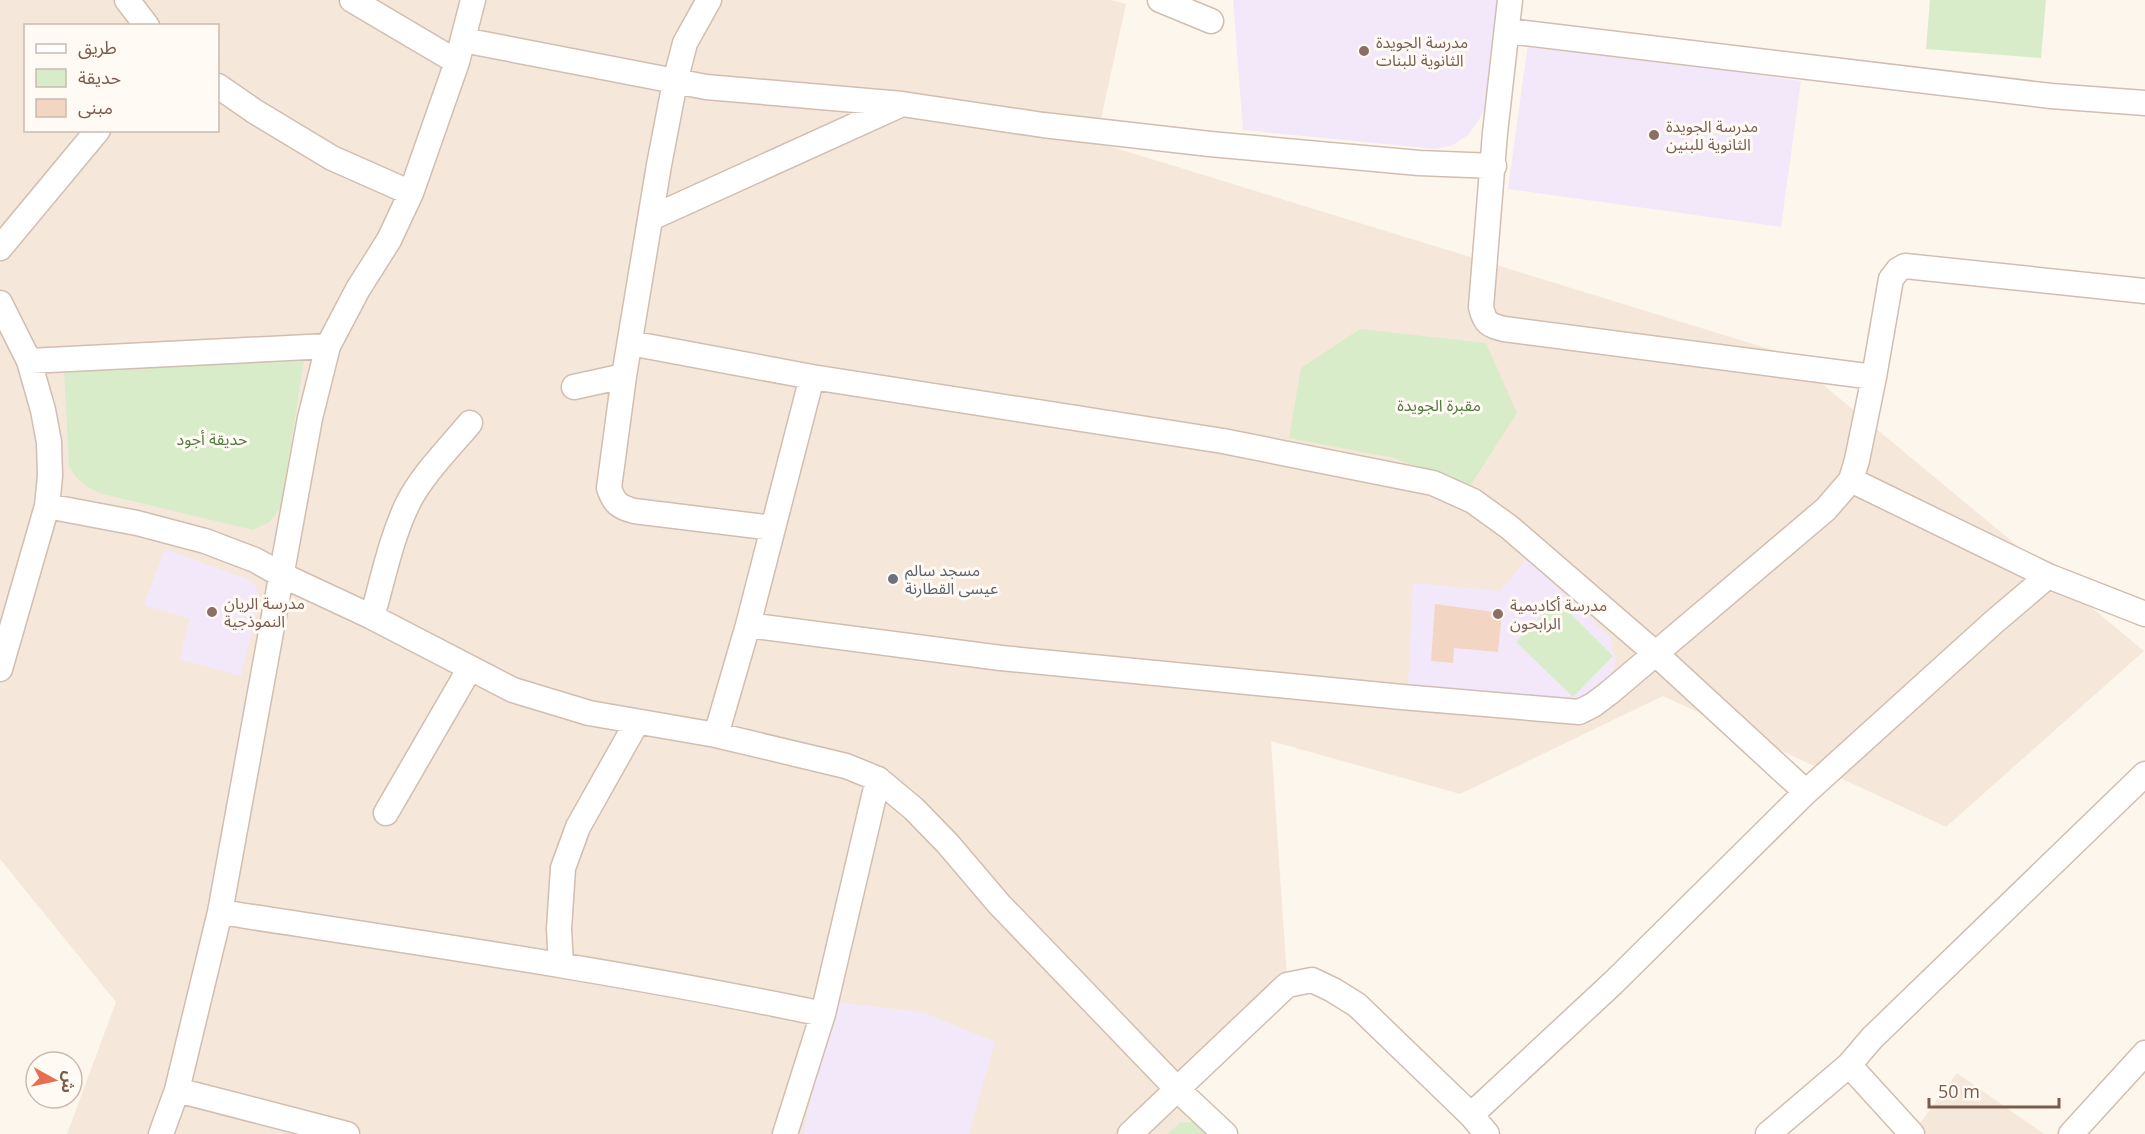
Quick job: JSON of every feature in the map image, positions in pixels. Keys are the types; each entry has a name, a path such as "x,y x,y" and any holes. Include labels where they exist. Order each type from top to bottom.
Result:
{"street":[{"path":"127,0 145,24"},
{"path":"352,0 460,51 706,87 902,104 1042,125 1210,144 1419,163 1494,166"},
{"path":"161,1134 177,1090 220,912 310,418 328,346 358,290 389,240 411,193 460,51 472,0"},
{"path":"709,0 685,43 675,82 624,376 609,488 613,501 621,507 634,511 772,528"},
{"path":"1160,0 1210,21"},
{"path":"1510,0 1481,308 1490,325 1504,329 1874,377"},
{"path":"1508,31 2051,96 2145,103"},
{"path":"219,87 254,111 332,158 411,193"},
{"path":"651,218 902,104"},
{"path":"0,248 96,132"},
{"path":"748,625 1001,658 1579,712 1593,705 1826,509 1851,480 1874,377 1891,279 1898,270 1905,266 2145,291"},
{"path":"0,303 28,361 43,410 49,442 50,476 47,506 0,669"},
{"path":"630,343 812,377 1223,441 1433,483 1473,501 1509,527 1655,653 1806,792"},
{"path":"28,361 328,346"},
{"path":"574,387 624,376"},
{"path":"716,735 748,625 812,377"},
{"path":"372,617 399,526 409,502 470,423"},
{"path":"1851,480 2048,576 2145,614"},
{"path":"47,506 137,524 205,541 255,560 513,690 589,713 716,735 846,766 878,779 914,809 999,904 1178,1089 1225,1134"},
{"path":"1471,1115 1613,983 1806,792 2048,576"},
{"path":"386,813 470,668"},
{"path":"561,965 559,929 563,868 578,827 637,722"},
{"path":"1768,1134 1849,1065 1872,1038 2145,774"},
{"path":"785,1134 823,1014 878,779"},
{"path":"220,912 561,965 730,994 823,1014"},
{"path":"1130,1134 1287,985 1312,981 1333,990 1357,1005 1471,1115 1487,1134"},
{"path":"2071,1134 2145,1053"},
{"path":"1849,1065 1912,1134"},
{"path":"177,1090 347,1134"}],"shaded area":[{"path":"0,0 1110,0 1126,4 1096,142 1786,354 2144,651 1946,827 1663,696 1460,794 1271,741 1288,992 1187,1085 1233,1134 67,1134 76,1110 84,1110 84,1088 116,1002 0,859"},
{"name":"مدرسة الجويدة الثانوية للبنات","path":"1233,0 1497,0 1487,102 1479,120 1468,135 1453,145 1435,149 1243,130"},
{"name":"مدرسة الجويدة الثانوية للبنين","path":"1528,43 1801,81 1781,227 1508,189"},
{"name":"مدرسة الريان النموذجية","path":"165,549 249,580 255,585 259,603 241,676 179,659 190,619 144,605"},
{"name":"مدرسة أكاديمية الرابحون","path":"1527,559 1610,637 1615,660 1614,671 1609,683 1591,700 1408,685 1413,583 1500,591"},
{"path":"833,1002 922,1012 995,1042 969,1134 803,1134"},
{"path":"1957,1073 2044,1134 1912,1134"}],"green space":[{"path":"1930,0 2046,0 2041,58 1926,49"},
{"name":"مقبرة الجويدة","path":"1360,329 1486,343 1517,413 1470,486 1394,458 1289,438 1301,368"},
{"name":"حديقة أجود","path":"305,355 281,506 270,522 253,530 103,494 83,484 69,466 64,370"},
{"path":"1557,600 1613,656 1573,697 1516,642"},
{"path":"1199,1121 1212,1134 1167,1134 1180,1123"}],"building":[{"path":"1435,604 1502,613 1498,652 1454,648 1453,663 1431,661"}],"place":[{"name":"مدرسة الجويدة الثانوية للبنات","path":"1364,51"},
{"name":"مدرسة الجويدة الثانوية للبنين","path":"1654,135"},
{"name":"مسجد سالم عيسى القطارنة","path":"893,579"},
{"name":"مدرسة الريان النموذجية","path":"212,612"},
{"name":"مدرسة أكاديمية الرابحون","path":"1498,614"}]}
